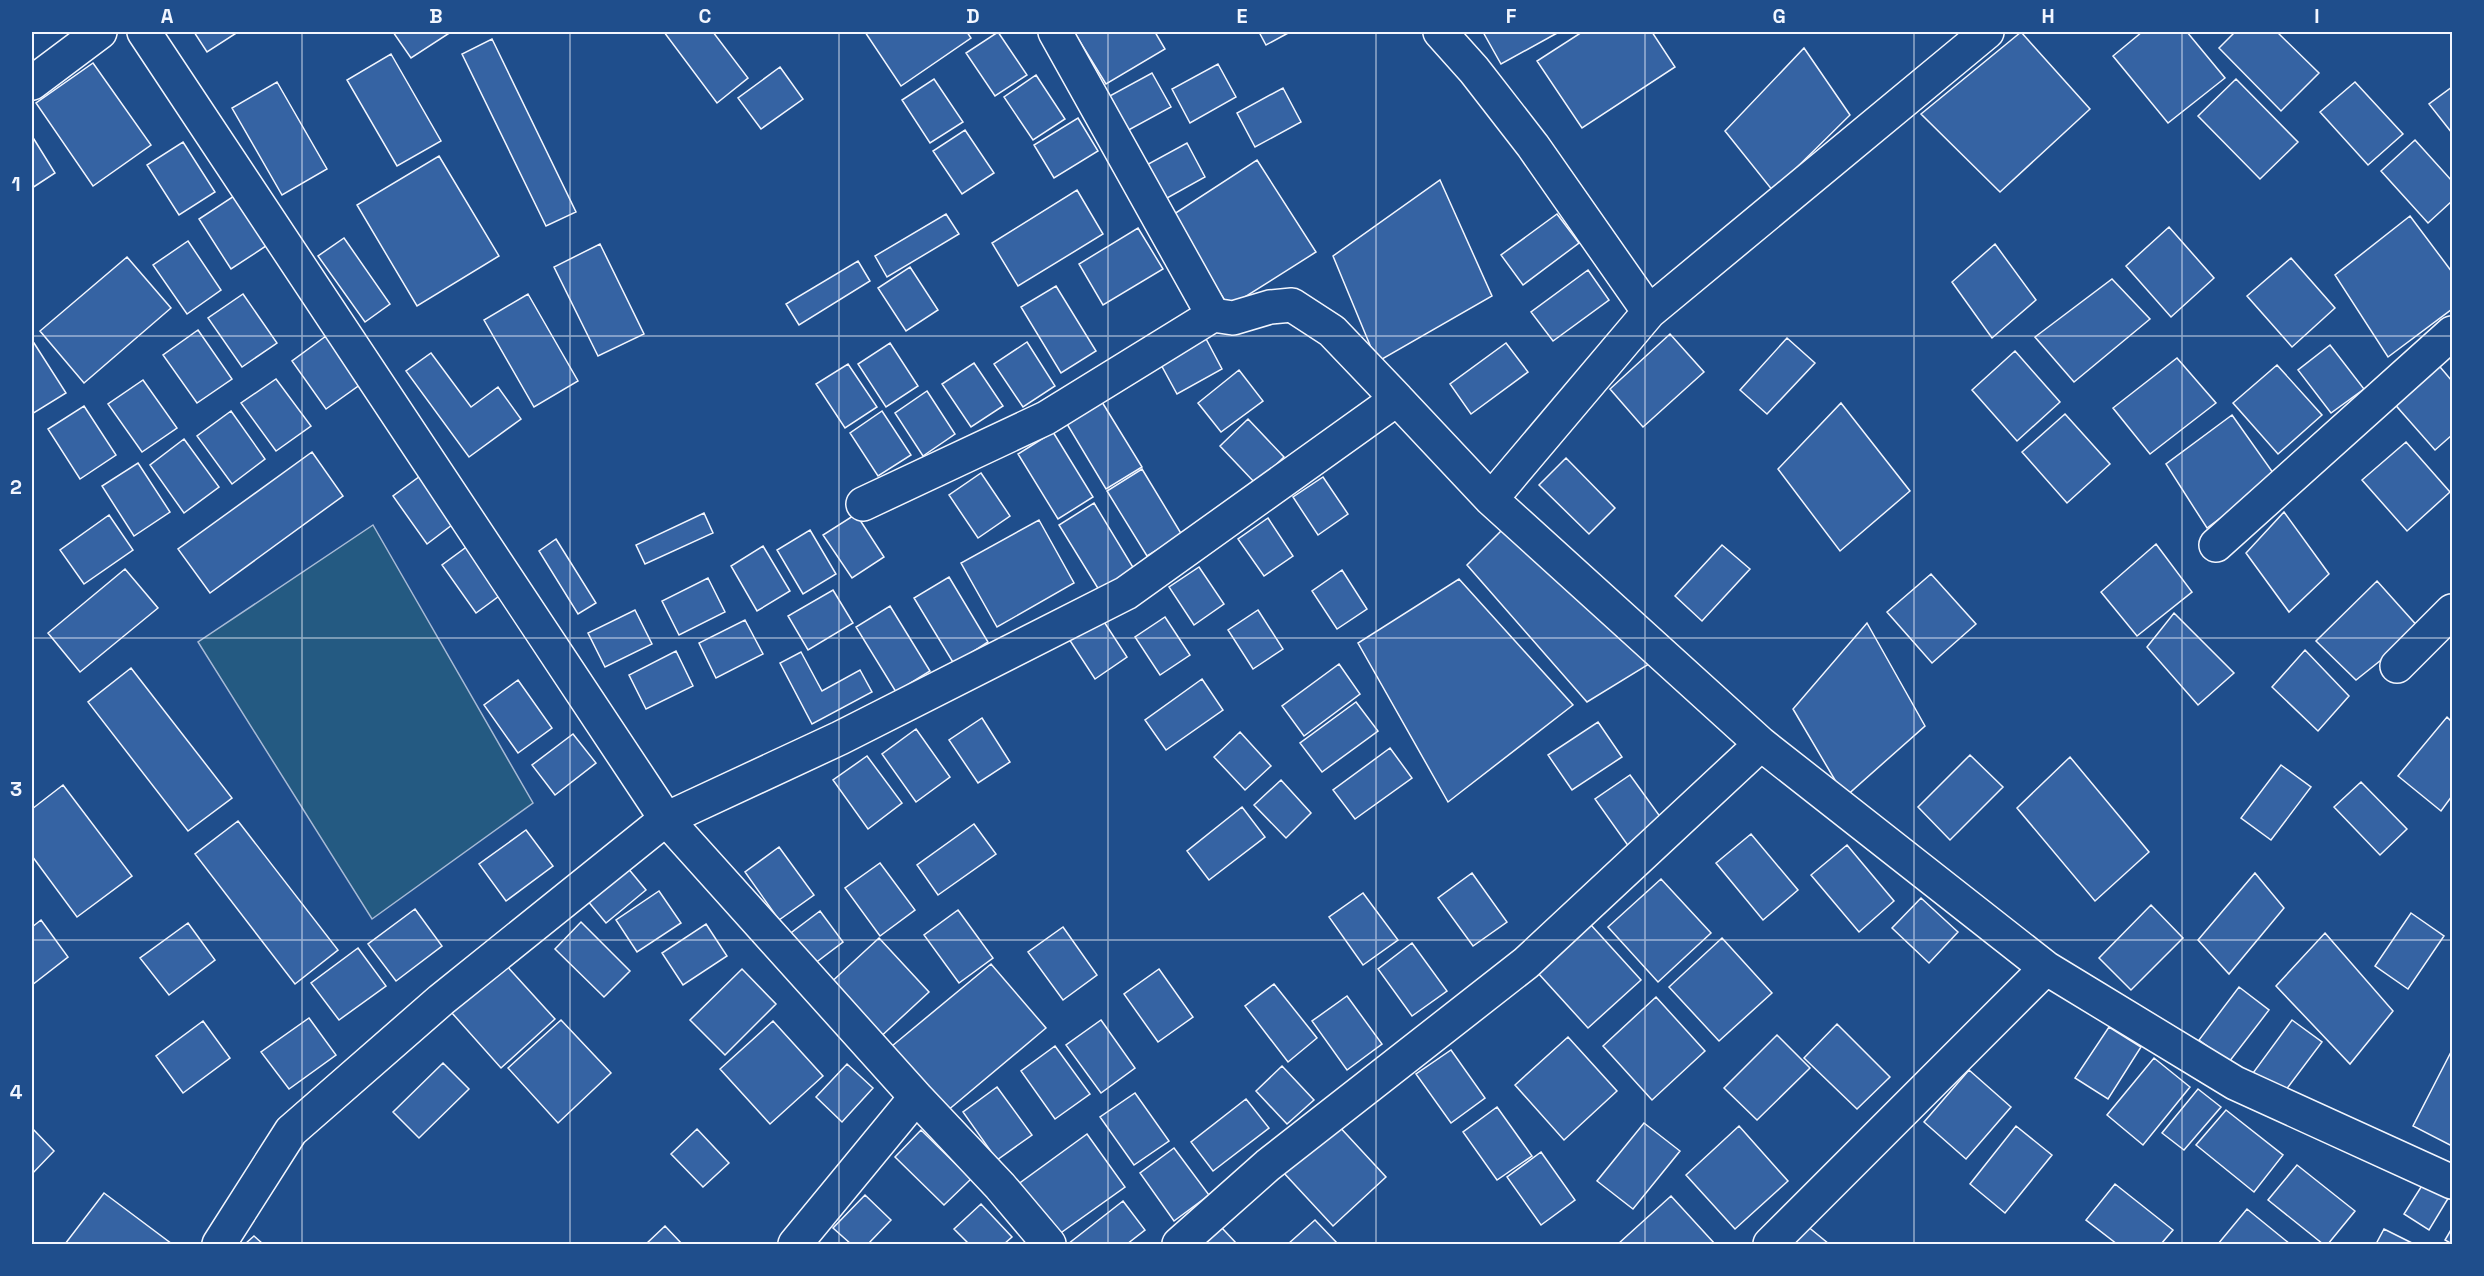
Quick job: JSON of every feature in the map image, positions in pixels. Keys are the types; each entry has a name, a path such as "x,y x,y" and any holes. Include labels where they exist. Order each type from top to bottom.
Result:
{"street":[{"path":"32,82 100,32"},
{"path":"144,32 666,819 916,1097 1000,1186 1049,1245"},
{"path":"1055,32 1213,315"},
{"path":"1440,32 1474,70 1533,146 1650,312"},
{"path":"1491,499 1650,312 1987,32"},
{"path":"863,504 1046,418 1213,315 1233,318 1270,307 1292,305 1332,331 1491,499 1761,744 2046,968 2235,1083 2452,1182"},
{"path":"2216,545 2452,333"},
{"path":"219,1245 291,1131 441,1000 666,819 840,738 1126,593 1397,399"},
{"path":"2397,666 2452,611"},
{"path":"1179,1245 1268,1164 1526,963 1761,744"},
{"path":"1770,1245 2046,968"},
{"path":"795,1245 916,1097"}],"shaded area":[{"path":"373,525 533,803 372,919 198,642"}],"building":[{"path":"194,32 238,32 207,52"},
{"path":"393,32 451,32 411,58"},
{"path":"664,32 713,32 748,78 717,103"},
{"path":"865,32 967,32 971,38 901,86"},
{"path":"998,32 1027,75 995,96 966,53"},
{"path":"1074,32 1155,32 1165,49 1106,84"},
{"path":"1259,32 1290,32 1266,45"},
{"path":"1483,32 1559,32 1501,64"},
{"path":"1582,32 1652,32 1675,67 1582,128 1537,61"},
{"path":"2021,32 2090,109 2000,192 1921,114"},
{"path":"2142,32 2187,32 2225,78 2168,123 2113,56"},
{"path":"2235,32 2277,32 2319,73 2281,111 2219,48"},
{"path":"492,39 576,212 546,226 462,54"},
{"path":"1804,48 1850,115 1773,191 1725,131"},
{"path":"391,54 441,141 397,166 347,80"},
{"path":"93,63 151,145 93,186 36,103"},
{"path":"1218,64 1236,97 1190,123 1172,89"},
{"path":"780,67 803,99 761,129 738,98"},
{"path":"1152,73 1171,107 1125,132 1106,98"},
{"path":"1036,75 1065,119 1033,140 1004,97"},
{"path":"934,79 963,122 930,143 902,100"},
{"path":"2236,79 2298,142 2260,179 2198,116"},
{"path":"277,82 327,169 282,195 232,108"},
{"path":"2355,82 2403,134 2368,165 2320,112"},
{"path":"2452,87 2452,133 2429,104"},
{"path":"1283,88 1301,122 1255,147 1237,113"},
{"path":"1078,118 1098,151 1054,178 1034,145"},
{"path":"965,130 994,173 962,194 933,151"},
{"path":"32,136 55,173 32,188"},
{"path":"2415,140 2452,181 2452,201 2428,223 2381,171"},
{"path":"183,142 215,192 179,215 147,165"},
{"path":"1187,143 1205,177 1160,202 1141,168"},
{"path":"439,156 499,256 417,306 357,205"},
{"path":"1257,160 1316,252 1229,307 1171,216"},
{"path":"1440,180 1492,296 1377,362 1333,256"},
{"path":"1077,190 1103,234 1018,286 992,243"},
{"path":"234,196 266,246 231,269 199,219"},
{"path":"946,214 959,234 887,277 875,256"},
{"path":"1557,214 1579,243 1523,285 1501,255"},
{"path":"2410,216 2452,272 2452,309 2388,357 2335,275"},
{"path":"2169,227 2214,278 2171,317 2126,266"},
{"path":"1138,228 1163,269 1103,305 1079,264"},
{"path":"344,238 390,304 365,322 318,256"},
{"path":"188,241 221,290 187,314 153,265"},
{"path":"600,244 644,334 598,356 554,267"},
{"path":"1995,244 2036,300 1992,338 1952,282"},
{"path":"127,257 171,308 84,383 40,331"},
{"path":"2291,258 2335,308 2292,347 2247,296"},
{"path":"858,261 870,281 799,325 786,304"},
{"path":"910,267 938,310 906,331 878,288"},
{"path":"1588,270 1609,300 1553,341 1531,312"},
{"path":"2112,279 2150,319 2074,382 2035,337"},
{"path":"1056,286 1096,351 1061,373 1021,307"},
{"path":"243,294 277,343 242,367 208,318"},
{"path":"528,294 578,381 534,407 484,320"},
{"path":"198,330 232,379 197,403 163,355"},
{"path":"1670,334 1704,372 1643,427 1610,389"},
{"path":"1204,335 1222,369 1177,394 1159,361"},
{"path":"326,336 361,384 326,409 292,361"},
{"path":"1787,338 1815,363 1767,414 1740,390"},
{"path":"1027,342 1055,386 1023,407 994,364"},
{"path":"34,343 66,393 32,414 32,344"},
{"path":"890,343 918,386 886,407 858,364"},
{"path":"1506,343 1528,372 1471,414 1450,384"},
{"path":"2330,345 2364,389 2331,413 2298,370"},
{"path":"2015,351 2060,402 2017,441 1972,390"},
{"path":"431,353 471,407 498,387 521,419 469,457 406,371"},
{"path":"2177,358 2216,403 2150,454 2113,408"},
{"path":"2435,361 2452,381 2452,435 2435,450 2391,400"},
{"path":"974,363 1003,406 971,427 942,384"},
{"path":"848,364 877,407 845,428 816,384"},
{"path":"2277,365 2322,415 2278,454 2233,403"},
{"path":"1239,370 1263,401 1221,432 1198,403"},
{"path":"276,379 311,426 276,451 241,403"},
{"path":"143,380 177,428 142,452 108,404"},
{"path":"927,391 955,434 923,456 895,413"},
{"path":"1102,402 1142,467 1106,489 1067,424"},
{"path":"1841,403 1910,491 1840,551 1778,469"},
{"path":"84,406 116,455 80,479 48,429"},
{"path":"231,411 265,459 232,484 197,436"},
{"path":"882,411 911,455 878,476 850,433"},
{"path":"2065,414 2110,464 2067,503 2022,452"},
{"path":"2232,415 2276,477 2207,528 2166,464"},
{"path":"1248,419 1284,457 1256,484 1220,446"},
{"path":"1053,432 1093,497 1058,519 1018,454"},
{"path":"184,439 219,487 184,513 150,465"},
{"path":"2406,442 2450,492 2407,531 2362,480"},
{"path":"312,452 343,496 210,593 178,549"},
{"path":"1566,458 1615,508 1589,534 1539,485"},
{"path":"138,463 170,512 134,536 102,486"},
{"path":"1142,469 1182,535 1147,556 1107,491"},
{"path":"427,471 461,518 427,544 393,496"},
{"path":"981,473 1010,516 978,538 949,495"},
{"path":"1323,477 1348,514 1318,535 1293,497"},
{"path":"1094,503 1134,569 1099,590 1059,525"},
{"path":"2284,512 2329,574 2289,612 2246,553"},
{"path":"704,513 713,533 645,564 636,545"},
{"path":"856,514 884,557 852,578 823,535"},
{"path":"109,515 133,550 84,584 60,550"},
{"path":"1268,518 1293,556 1264,576 1238,539"},
{"path":"1039,520 1074,583 997,627 961,563"},
{"path":"1507,525 1654,661 1587,702 1467,565"},
{"path":"810,530 836,574 803,594 777,550"},
{"path":"556,539 596,603 578,614 539,551"},
{"path":"476,540 510,588 476,613 442,565"},
{"path":"2156,544 2192,592 2137,636 2101,592"},
{"path":"1722,545 1750,569 1702,621 1675,596"},
{"path":"763,546 790,591 757,611 731,566"},
{"path":"1199,567 1224,604 1194,625 1169,587"},
{"path":"125,569 158,608 80,672 48,633"},
{"path":"1342,570 1367,609 1337,629 1312,591"},
{"path":"1931,574 1976,624 1932,663 1887,612"},
{"path":"949,577 988,642 954,664 914,598"},
{"path":"708,578 725,612 679,635 662,601"},
{"path":"1459,579 1573,705 1448,802 1358,643"},
{"path":"2377,581 2420,629 2356,680 2316,641"},
{"path":"833,590 853,623 808,650 788,616"},
{"path":"890,606 930,671 896,692 856,627"},
{"path":"635,610 652,644 605,667 588,633"},
{"path":"1258,610 1283,649 1253,669 1228,630"},
{"path":"2174,613 2234,673 2198,705 2147,647"},
{"path":"1099,614 1127,657 1095,679 1067,636"},
{"path":"1165,617 1190,655 1160,675 1135,637"},
{"path":"745,620 763,654 716,678 699,643"},
{"path":"1867,623 1925,726 1845,797 1793,709"},
{"path":"2305,650 2349,696 2318,731 2272,687"},
{"path":"676,651 693,686 646,709 629,675"},
{"path":"801,652 822,691 860,670 872,692 812,724 780,663"},
{"path":"1339,664 1360,694 1304,736 1282,706"},
{"path":"131,668 232,798 188,831 88,702"},
{"path":"1202,679 1223,710 1166,750 1145,720"},
{"path":"518,680 552,728 518,753 484,705"},
{"path":"1356,702 1378,731 1322,772 1300,743"},
{"path":"2447,717 2452,722 2452,796 2441,811 2398,776"},
{"path":"982,718 1010,762 978,783 949,740"},
{"path":"1598,722 1622,757 1572,790 1548,755"},
{"path":"916,729 950,777 916,802 882,754"},
{"path":"1240,732 1271,766 1245,790 1214,757"},
{"path":"573,734 596,763 555,795 532,765"},
{"path":"1390,748 1412,778 1355,819 1333,790"},
{"path":"1970,755 2003,787 1950,840 1918,807"},
{"path":"867,756 902,803 868,829 833,780"},
{"path":"2070,757 2149,852 2095,901 2017,808"},
{"path":"2281,765 2311,787 2271,840 2241,818"},
{"path":"1630,775 1664,822 1629,847 1595,799"},
{"path":"1281,780 1311,813 1286,838 1254,805"},
{"path":"2361,782 2407,829 2380,855 2334,807"},
{"path":"63,785 132,876 77,917 32,856 32,809"},
{"path":"1242,807 1265,837 1209,880 1187,851"},
{"path":"238,821 338,950 295,984 195,854"},
{"path":"974,824 996,854 938,895 917,865"},
{"path":"526,830 553,866 506,901 479,864"},
{"path":"1751,834 1798,890 1763,920 1716,863"},
{"path":"1847,845 1894,901 1859,932 1811,875"},
{"path":"779,847 814,895 779,920 745,872"},
{"path":"622,861 646,890 606,923 582,894"},
{"path":"880,863 915,910 880,936 845,888"},
{"path":"1472,873 1507,922 1473,946 1438,898"},
{"path":"2255,873 2284,908 2229,974 2198,940"},
{"path":"1661,879 1711,933 1658,982 1608,927"},
{"path":"659,891 681,923 637,952 616,920"},
{"path":"1363,893 1398,940 1363,965 1329,917"},
{"path":"1921,898 1958,932 1929,963 1892,928"},
{"path":"2151,905 2183,938 2131,990 2099,958"},
{"path":"415,909 442,946 396,981 368,944"},
{"path":"958,910 993,958 959,983 924,935"},
{"path":"820,911 843,942 802,973 779,942"},
{"path":"2411,913 2444,936 2408,989 2375,966"},
{"path":"41,920 68,957 32,985 32,927"},
{"path":"581,922 630,971 604,997 555,949"},
{"path":"188,923 215,960 169,995 140,958"},
{"path":"706,924 727,956 683,985 662,953"},
{"path":"1591,925 1641,980 1588,1028 1538,973"},
{"path":"1063,927 1097,975 1063,1000 1028,952"},
{"path":"2325,933 2393,1011 2350,1064 2276,986"},
{"path":"879,938 929,992 876,1041 826,987"},
{"path":"1722,938 1772,993 1719,1041 1669,987"},
{"path":"1412,943 1447,991 1412,1016 1378,969"},
{"path":"358,948 386,986 339,1020 311,983"},
{"path":"505,964 555,1019 501,1068 452,1013"},
{"path":"991,964 1046,1028 947,1111 892,1046"},
{"path":"742,969 776,1004 725,1055 690,1020"},
{"path":"1159,969 1193,1017 1158,1042 1124,994"},
{"path":"1274,984 1317,1038 1288,1062 1245,1006"},
{"path":"2239,987 2269,1010 2229,1062 2199,1040"},
{"path":"1347,996 1382,1044 1347,1070 1312,1021"},
{"path":"1656,997 1705,1051 1652,1100 1603,1046"},
{"path":"309,1018 336,1055 289,1089 261,1052"},
{"path":"561,1020 611,1073 558,1123 508,1068"},
{"path":"1101,1020 1135,1068 1101,1093 1066,1045"},
{"path":"2292,1020 2322,1042 2282,1095 2253,1073"},
{"path":"203,1021 230,1058 183,1093 156,1056"},
{"path":"773,1021 823,1076 770,1124 720,1069"},
{"path":"1837,1024 1890,1077 1857,1109 1804,1058"},
{"path":"2109,1027 2141,1047 2108,1099 2075,1078"},
{"path":"1777,1035 1810,1068 1757,1120 1724,1088"},
{"path":"1568,1037 1617,1091 1564,1140 1515,1085"},
{"path":"1055,1046 1090,1094 1055,1119 1021,1071"},
{"path":"1451,1050 1485,1098 1451,1123 1416,1074"},
{"path":"2452,1050 2452,1146 2413,1126"},
{"path":"2154,1058 2190,1087 2143,1145 2107,1115"},
{"path":"443,1063 469,1089 419,1138 393,1112"},
{"path":"847,1064 873,1088 842,1122 816,1097"},
{"path":"1282,1066 1314,1100 1287,1124 1256,1091"},
{"path":"1969,1070 2011,1107 1966,1159 1924,1122"},
{"path":"997,1087 1032,1135 997,1160 963,1112"},
{"path":"2198,1089 2221,1107 2184,1150 2162,1133"},
{"path":"1135,1093 1169,1141 1134,1165 1100,1117"},
{"path":"1246,1099 1269,1128 1213,1171 1191,1142"},
{"path":"1497,1107 1532,1156 1497,1180 1463,1132"},
{"path":"2226,1110 2283,1155 2254,1192 2196,1145"},
{"path":"1336,1123 1386,1177 1333,1226 1283,1172"},
{"path":"1644,1123 1680,1151 1633,1209 1597,1181"},
{"path":"1739,1126 1788,1181 1735,1229 1686,1175"},
{"path":"2016,1126 2052,1155 2005,1213 1970,1184"},
{"path":"32,1128 54,1151 32,1174"},
{"path":"697,1129 729,1163 703,1187 671,1154"},
{"path":"921,1130 971,1179 944,1205 895,1157"},
{"path":"1087,1134 1125,1187 1055,1237 1017,1185"},
{"path":"1174,1148 1209,1195 1174,1221 1140,1173"},
{"path":"1541,1152 1575,1200 1541,1225 1507,1177"},
{"path":"2297,1165 2355,1211 2328,1244 2323,1244 2268,1200"},
{"path":"2428,1176 2452,1192 2429,1230 2404,1214"},
{"path":"2115,1184 2173,1230 2161,1244 2117,1244 2086,1220"},
{"path":"104,1193 172,1244 65,1244"},
{"path":"865,1195 891,1220 868,1244 851,1244 833,1228"},
{"path":"1671,1196 1715,1244 1618,1244"},
{"path":"1123,1201 1145,1230 1127,1244 1068,1244"},
{"path":"981,1204 1012,1237 1004,1244 969,1244 954,1229"},
{"path":"2247,1209 2290,1244 2218,1244"},
{"path":"1315,1220 1338,1244 1288,1244"},
{"path":"1801,1221 1829,1244 1782,1244"},
{"path":"665,1226 682,1244 646,1244"},
{"path":"1222,1228 1237,1244 1204,1244"},
{"path":"2452,1228 2452,1244 2445,1240"},
{"path":"2384,1229 2414,1244 2376,1244"},
{"path":"254,1236 263,1244 245,1244"}]}
